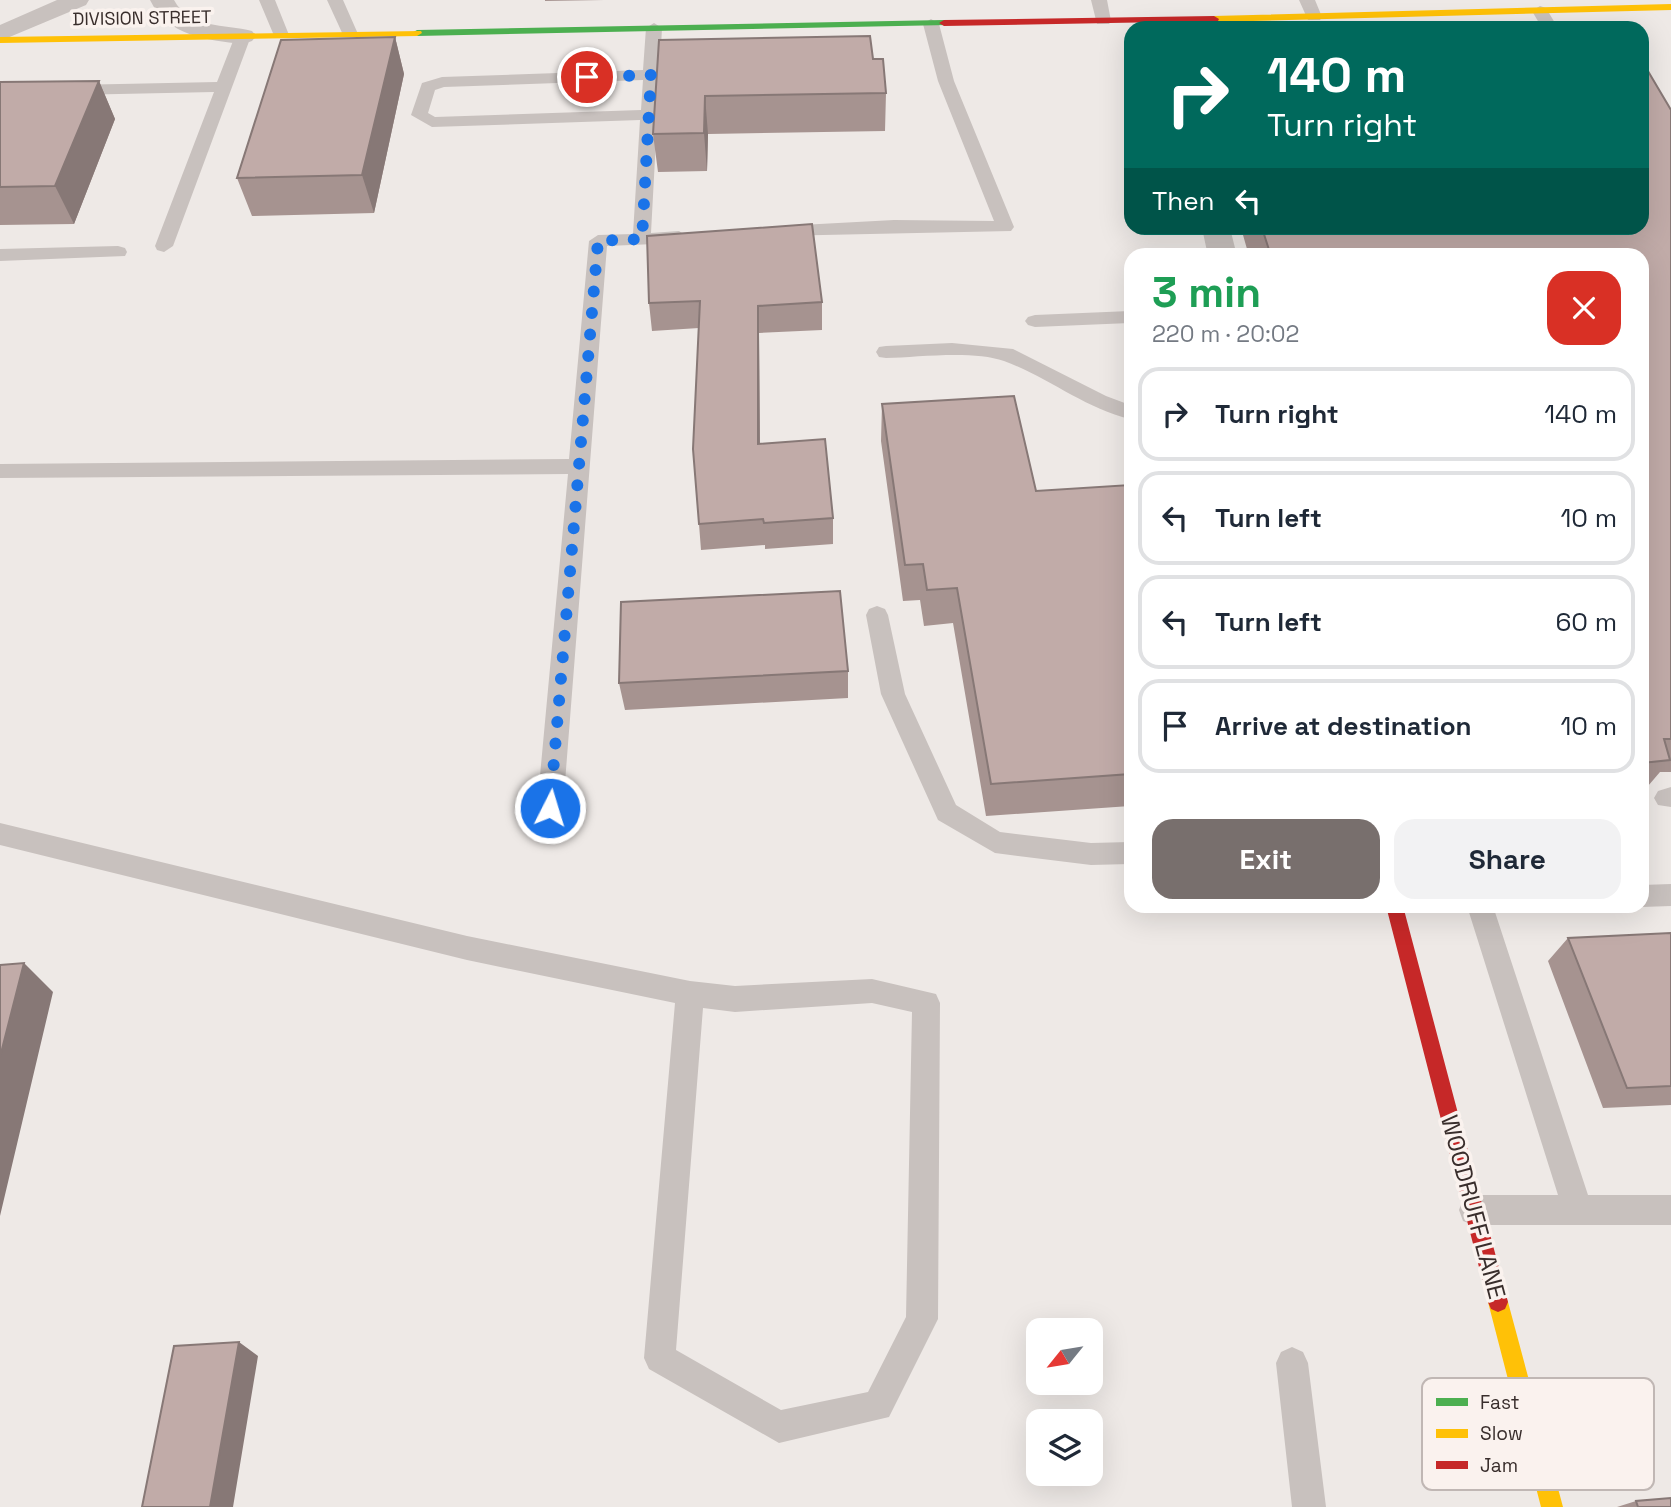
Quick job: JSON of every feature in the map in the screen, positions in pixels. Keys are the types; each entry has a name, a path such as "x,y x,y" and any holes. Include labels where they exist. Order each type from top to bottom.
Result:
{"street":[{"path":"0,34 77,0"},
{"path":"162,0 168,12 184,23 209,31 243,36"},
{"name":"DIVISION STREET","path":"1228,21 1671,7"},
{"name":"DIVISION STREET","path":"0,40 1124,22"},
{"name":"WOODRUFF LANE","path":"1396,913 1518,1378"},
{"name":"WOODRUFF LANE","path":"1548,1490 1552,1507"}],"lane":[{"path":"267,0 281,35"},
{"path":"335,0 350,34"},
{"path":"1099,0 1103,21"},
{"path":"1307,0 1314,17"},
{"path":"1540,11 1546,21"},
{"path":"762,233 894,226 1005,227 946,81 931,24"},
{"path":"642,239 654,28"},
{"path":"164,246 243,36"},
{"path":"649,116 432,122 419,115 428,86 442,82 651,75"},
{"path":"58,90 224,87"},
{"path":"550,808 598,241 695,236"},
{"path":"0,255 118,252"},
{"path":"1035,321 1124,317"},
{"path":"887,352 953,349 1006,354 1090,397 1124,410"},
{"path":"0,471 579,466"},
{"path":"877,615 893,694 947,812 995,842 1091,854 1124,853"},
{"path":"0,834 467,948 690,994 735,999 872,991 926,1003 922,1319 878,1406 779,1427 660,1358 690,994"},
{"path":"1649,895 1671,895"},
{"path":"1482,913 1578,1211"},
{"path":"1474,1210 1671,1210"},
{"path":"1292,1363 1309,1507"}],"building":[{"path":"870,36 873,59 883,59 886,93 705,96 704,133 653,134 659,40"},
{"path":"395,37 362,175 237,178 281,40"},
{"path":"1649,73 1671,110 1671,739 1664,739 1670,760 1649,762 1649,248 1268,248 1264,235 1649,235"},
{"path":"99,81 55,186 0,187 0,82"},
{"path":"812,224 822,302 758,306 758,444 825,439 833,518 764,523 763,519 699,524 693,449 700,301 649,303 647,236"},
{"path":"1014,396 1036,491 1124,485 1124,774 991,784 957,588 927,590 923,564 905,565 882,404"},
{"path":"840,591 848,671 619,683 621,602"},
{"path":"1671,933 1671,1086 1627,1088 1568,938"},
{"path":"24,963 0,1057 0,965"},
{"path":"239,1342 210,1507 142,1507 174,1346"},
{"path":"1671,1498 1671,1507 1638,1507 1636,1501"}],"traffic: fast":[{"path":"417,33 944,23"}],"traffic: slow":[{"path":"1214,19 1671,7"},
{"path":"0,40 417,33"},
{"path":"1498,1302 1518,1378"},
{"path":"1548,1490 1552,1507"}],"traffic: jam":[{"path":"944,23 1214,19"},
{"path":"1396,913 1498,1302"}],"route":[{"path":"550,808 598,241 642,239 651,75 587,77"}]}
